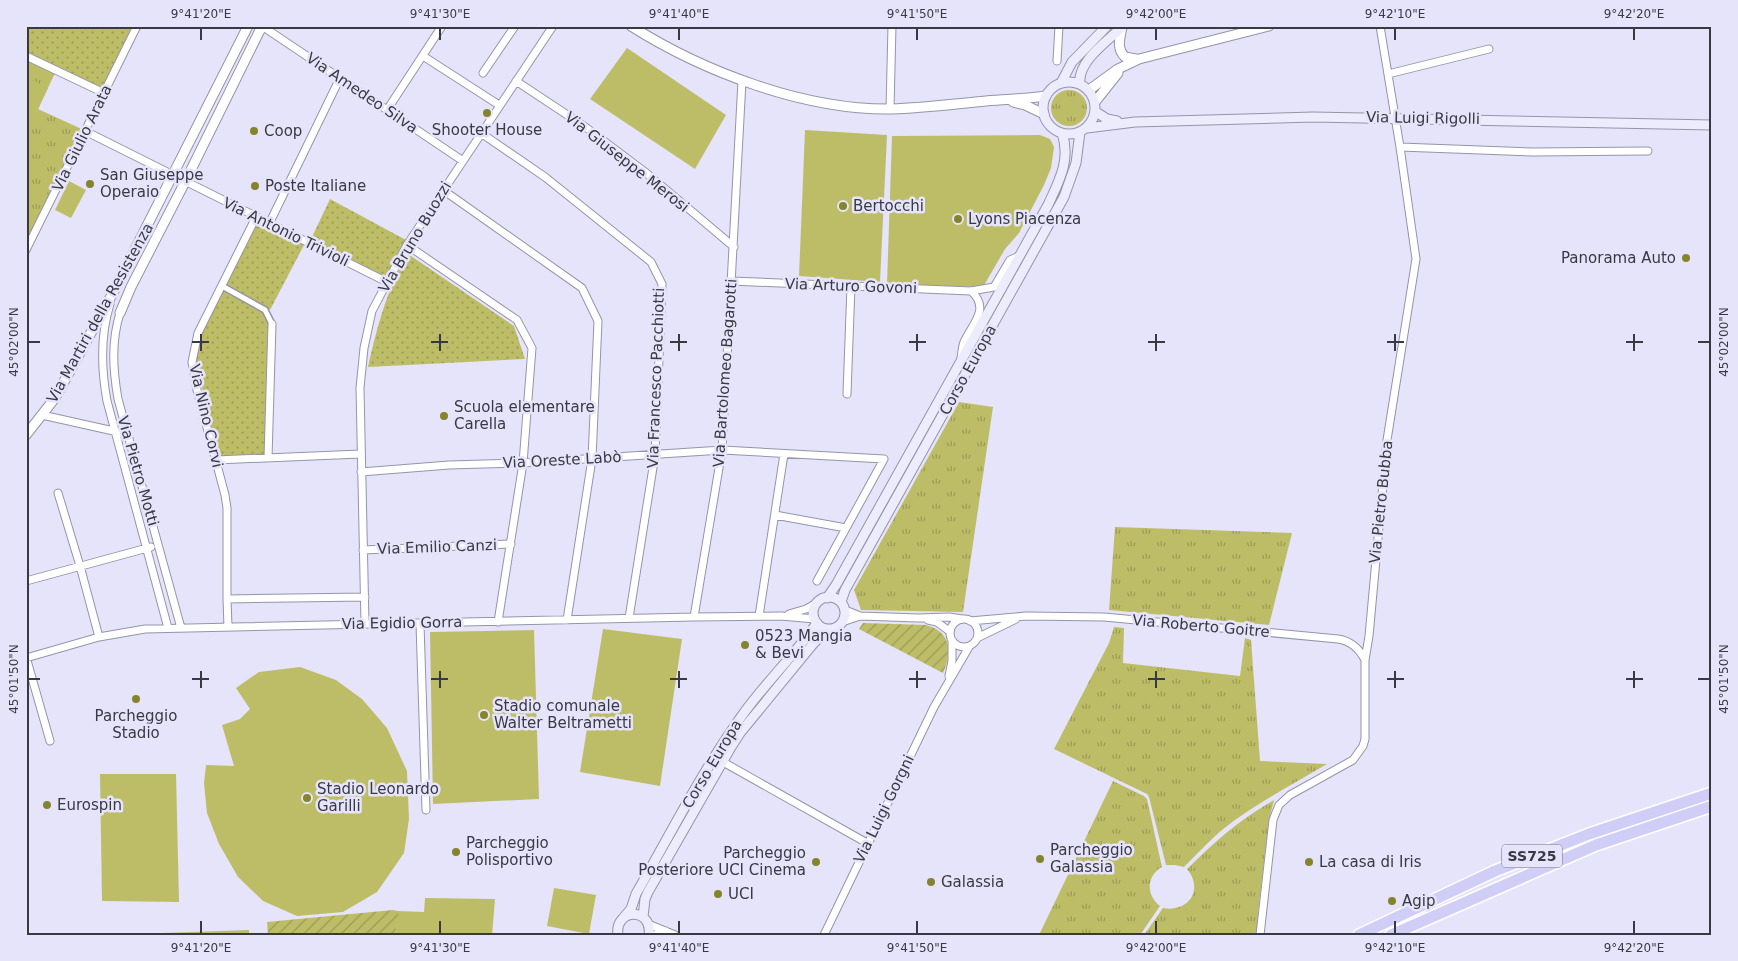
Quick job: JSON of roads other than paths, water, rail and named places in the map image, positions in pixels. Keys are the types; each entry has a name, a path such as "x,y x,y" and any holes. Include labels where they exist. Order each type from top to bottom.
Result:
{"highway":[{"name":"SS725","path":"1359,935 1495,872 1580,837 1712,793"},
{"name":"SS725","path":"1391,935 1596,845 1712,806"}],"main road":[{"path":"1061,83 1072,62 1107,26"},
{"path":"1080,84 1080,72 1086,62 1123,26"},
{"path":"1067,81 1080,84 1089,90 1095,102 1096,112 1091,123 1083,130 1074,134 1062,133 1047,123 1043,108 1046,96 1050,90 1061,83 1067,81"},
{"name":"Via Luigi Rigolli","path":"1096,112 1112,121 1135,122 1286,117 1395,117 1712,125"},
{"name":"Via Luigi Rigolli","path":"1083,130 1135,122"},
{"name":"Corso Europa","path":"649,935 645,920 645,899 648,892 740,733 813,644 828,629 836,628 842,622 845,616 843,606 845,590 1064,197 1076,162 1083,130"},
{"name":"Corso Europa","path":"827,598 1048,205 1061,175 1066,152 1062,133"},
{"path":"828,629 816,621 814,610 817,603 827,598 832,598 843,606"},
{"name":"Corso Europa","path":"618,930 624,917 631,909 636,894 721,746 742,715 806,638 816,621"},
{"path":"624,917 634,914 645,920"},
{"path":"613,935 618,930"}],"street":[{"name":"Via Giulio Arata","path":"26,250 137,26"},
{"name":"Via Martiri della Resistenza","path":"26,435 55,398 114,291 174,176 248,26"},
{"name":"Via Martiri della Resistenza","path":"120,313 131,287 262,26"},
{"name":"Via Amedeo Silva","path":"262,26 462,161"},
{"path":"387,110 442,26"},
{"path":"483,73 515,26"},
{"name":"Via Bruno Buozzi","path":"365,624 360,388 364,348 372,311 407,245 553,26"},
{"path":"631,26 680,55 742,81 810,100 890,109 1046,96"},
{"path":"890,109 892,26"},
{"path":"1057,61 1059,26"},
{"path":"1123,26 1119,41 1121,54 1128,58 1139,59"},
{"path":"1089,90 1139,59 1269,26"},
{"name":"Via Pietro Bubba","path":"1260,935 1273,820 1279,805 1290,795 1353,760 1360,751 1365,739 1365,660 1369,636 1384,466 1416,259 1380,26"},
{"path":"1388,74 1489,50"},
{"path":"26,56 104,93"},
{"path":"423,56 499,105"},
{"path":"1095,102 1125,66"},
{"path":"269,224 340,78"},
{"name":"Via Giuseppe Merosi","path":"516,81 584,126 630,161 734,247"},
{"path":"734,247 742,81"},
{"path":"1000,100 1025,104 1044,114"},
{"name":"Via Antonio Trivioli","path":"85,132 387,282"},
{"name":"Via Francesco Pacchiotti","path":"481,133 545,177 651,262 662,284 655,455 629,618"},
{"path":"1400,148 1533,152 1648,151"},
{"path":"443,190 582,288 598,321 592,459 567,620"},
{"name":"Via Nino Corvi","path":"227,599 227,508 197,390 192,362 198,333 256,217"},
{"path":"407,245 517,320 532,348 523,463 498,622"},
{"name":"Via Bartolomeo Bagarotti","path":"694,616 722,450 734,247"},
{"name":"Via Arturo Govoni","path":"731,281 971,291 994,286 1010,260 1019,256"},
{"path":"222,286 265,310 272,324 268,458"},
{"path":"847,394 851,286"},
{"name":"Via Pietro Motti","path":"114,291 104,328 102,378 114,432 148,548 168,628"},
{"path":"961,360 963,344 980,310 978,298 971,291"},
{"name":"Via Pietro Motti","path":"120,313 115,329 114,376 127,434 181,628"},
{"name":"Via Pietro Motti","path":"42,415 114,432"},
{"path":"114,432 127,434"},
{"name":"Via Oreste Labò","path":"361,472 449,465 523,463 722,450 884,459 846,528"},
{"path":"216,460 360,454"},
{"path":"759,616 784,454"},
{"path":"58,493 80,566 98,637"},
{"path":"775,515 846,528 818,581"},
{"name":"Via Emilio Canzi","path":"363,550 511,544"},
{"path":"26,581 159,546"},
{"path":"228,627 227,599 364,596"},
{"name":"Via Egidio Gorra","path":"781,616 799,612 817,603"},
{"path":"843,606 860,616"},
{"name":"Via Egidio Gorra","path":"26,657 98,637 145,629 420,624 694,616 781,616 816,621"},
{"path":"842,622 860,616 949,617 970,620 976,626 977,638 969,647 960,647 952,642 949,631 937,622 918,618"},
{"name":"Via Roberto Goitre","path":"977,638 1005,623 1026,616"},
{"name":"Via Roberto Goitre","path":"970,620 1026,616 1153,620 1338,639 1352,643 1365,660"},
{"path":"949,631 954,622 962,619"},
{"path":"420,624 426,810"},
{"name":"Via Luigi Gorgni","path":"947,684 952,661 952,642"},
{"name":"Via Luigi Gorgni","path":"824,935 867,843 947,684 969,647"},
{"path":"26,657 50,741"},
{"path":"723,762 867,843"},
{"path":"645,920 675,935"},
{"path":"654,935 667,931"}],"place":[{"name":"Shooter House","path":"487,113"},
{"name":"Coop","path":"254,131"},
{"name":"San Giuseppe Operaio","path":"90,184"},
{"name":"Poste Italiane","path":"255,186"},
{"name":"Bertocchi","path":"843,206"},
{"name":"Lyons Piacenza","path":"958,219"},
{"name":"Panorama Auto","path":"1686,258"},
{"name":"Scuola elementare Carella","path":"444,416"},
{"name":"0523 Mangia & Bevi","path":"745,645"},
{"name":"Parcheggio Stadio","path":"136,699"},
{"name":"Stadio comunale Walter Beltrametti","path":"484,715"},
{"name":"Stadio Leonardo Garilli","path":"307,798"},
{"name":"Eurospin","path":"47,805"},
{"name":"Parcheggio Polisportivo","path":"456,852"},
{"name":"Parcheggio Galassia","path":"1040,859"},
{"name":"Parcheggio Posteriore UCI Cinema","path":"816,862"},
{"name":"La casa di Iris","path":"1309,862"},
{"name":"Galassia","path":"931,882"},
{"name":"UCI","path":"718,894"},
{"name":"Agip","path":"1392,901"}]}
